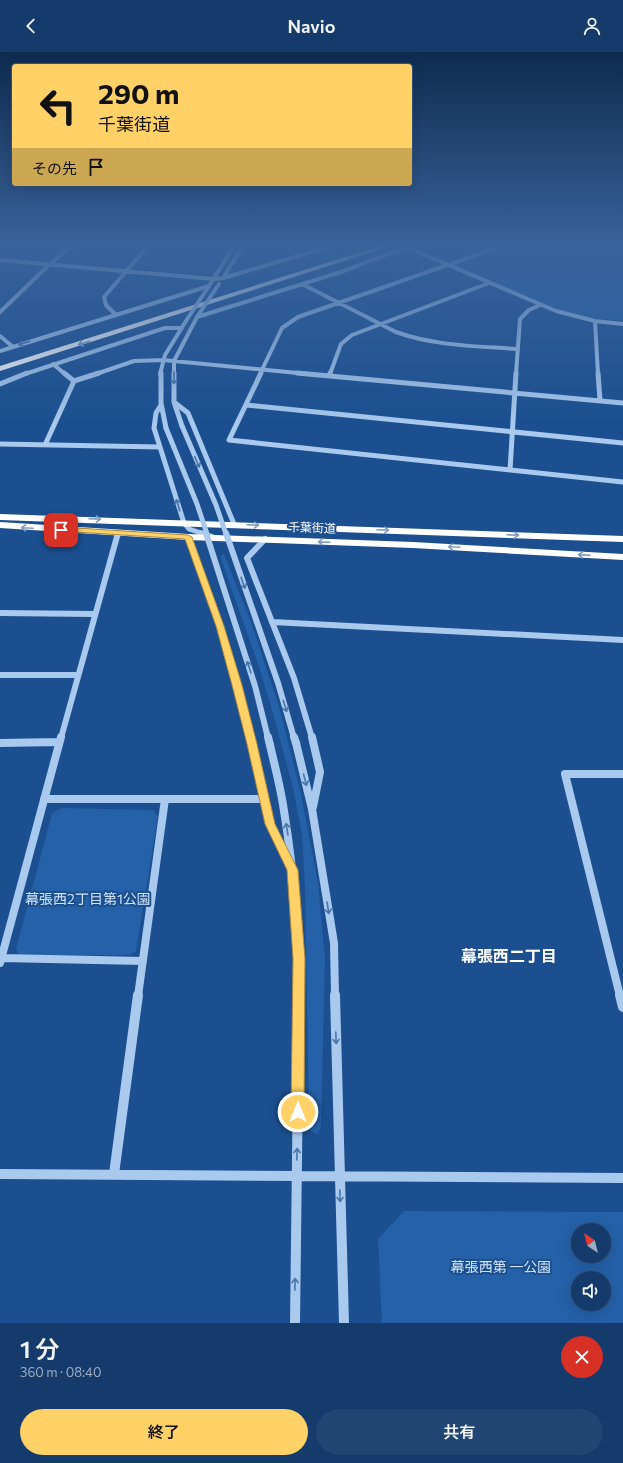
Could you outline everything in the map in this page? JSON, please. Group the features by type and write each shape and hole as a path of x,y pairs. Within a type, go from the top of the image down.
{"highway":[{"path":"0,361 178,305"},
{"path":"0,369 202,305"},
{"path":"0,374 52,356 61,350"},
{"path":"0,512 21,513 34,518"},
{"name":"千葉街道","path":"0,517 234,524 623,539"},
{"name":"千葉街道","path":"0,525 188,537 413,545 623,557"}],"street":[{"path":"105,305 116,315"},
{"path":"0,351 147,305"},
{"path":"196,305 163,360 161,405 166,428 197,504 255,686 284,809 293,870 299,959 295,1323"},
{"path":"205,305 174,360 174,402 182,426 216,505 278,683 296,743 312,809 334,943 344,1323"},
{"path":"197,317 234,305"},
{"path":"330,305 302,315 287,323 282,328 247,405 229,440 623,482"},
{"path":"345,305 402,334 426,341 517,349"},
{"path":"329,375 341,344 347,338 357,332 428,305"},
{"path":"510,470 520,319 529,310 539,305"},
{"path":"541,305 563,314 595,321 623,324"},
{"path":"595,321 600,400"},
{"path":"0,384 53,364 165,328 182,328"},
{"path":"0,336 13,347"},
{"path":"45,445 74,381 134,361 174,360 623,403"},
{"path":"53,364 74,381"},
{"path":"174,402 188,413 234,524"},
{"path":"161,405 154,419 154,428 184,523 189,529 214,538"},
{"path":"247,405 623,443"},
{"path":"0,444 160,448"},
{"path":"118,533 77,675 1,960 143,961"},
{"path":"188,537 220,626 233,670 270,824 293,870"},
{"path":"265,539 247,558 294,678 314,740 320,772 312,809"},
{"path":"0,613 94,614"},
{"path":"272,622 623,640"},
{"path":"0,675 77,675"},
{"path":"0,742 59,742"},
{"path":"623,774 565,774 623,1007"},
{"path":"44,799 263,800"},
{"path":"114,1174 165,799"},
{"path":"0,1174 623,1178"}],"green space":[{"path":"548,305 623,305 623,321 587,317"},
{"path":"224,554 252,625 280,710 300,790 318,883 325,959 321,1126 318,1134 311,1132 309,1122 305,887 302,835 293,788 271,706 221,559 221,555"},
{"name":"幕張西2丁目第1公園","path":"61,808 153,810 158,816 136,951 129,955 19,956 16,949 52,813"},
{"name":"幕張西第 一公園","path":"404,1211 623,1212 623,1323 382,1323 378,1239"}],"district":[{"name":"幕張西二丁目","path":"509,956"}],"route":[{"path":"61,530 188,537 220,626 237,685 252,744 263,800 270,824 293,870 299,959 298,1112"}]}
